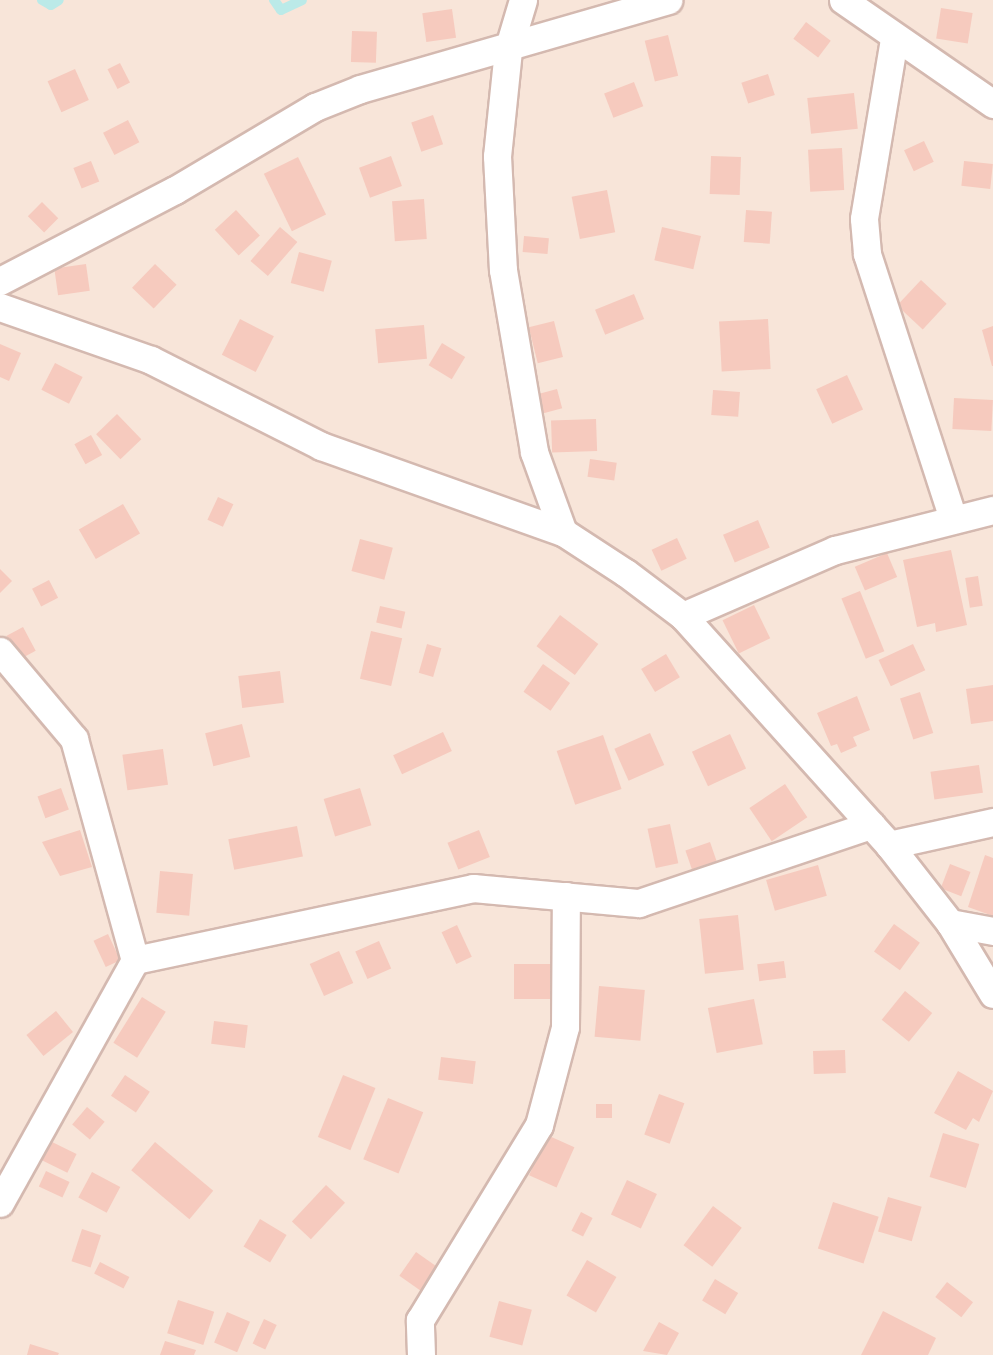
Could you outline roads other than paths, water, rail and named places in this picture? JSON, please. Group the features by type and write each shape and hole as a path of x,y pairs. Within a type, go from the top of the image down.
{"street":[{"path":"523,0 508,50 497,156 503,270 534,452 563,532"},
{"path":"0,281 175,190 315,107 360,89 508,50 668,0"},
{"path":"843,0 894,39 993,104"},
{"path":"894,39 864,219 867,254 953,519"},
{"path":"0,307 151,360 321,446 563,532 683,616 889,845 950,922 993,994"},
{"path":"683,616 835,550 993,510"},
{"path":"0,651 74,739 135,960"},
{"path":"889,845 993,822"},
{"path":"0,1203 10,1154 135,960 473,888 639,903 871,825"},
{"path":"421,1355 420,1320 539,1125 565,1027 566,896"},
{"path":"950,922 993,931"}],"waterway":[{"path":"42,0 51,5 59,0"},
{"path":"274,0 281,10 302,0"}]}
